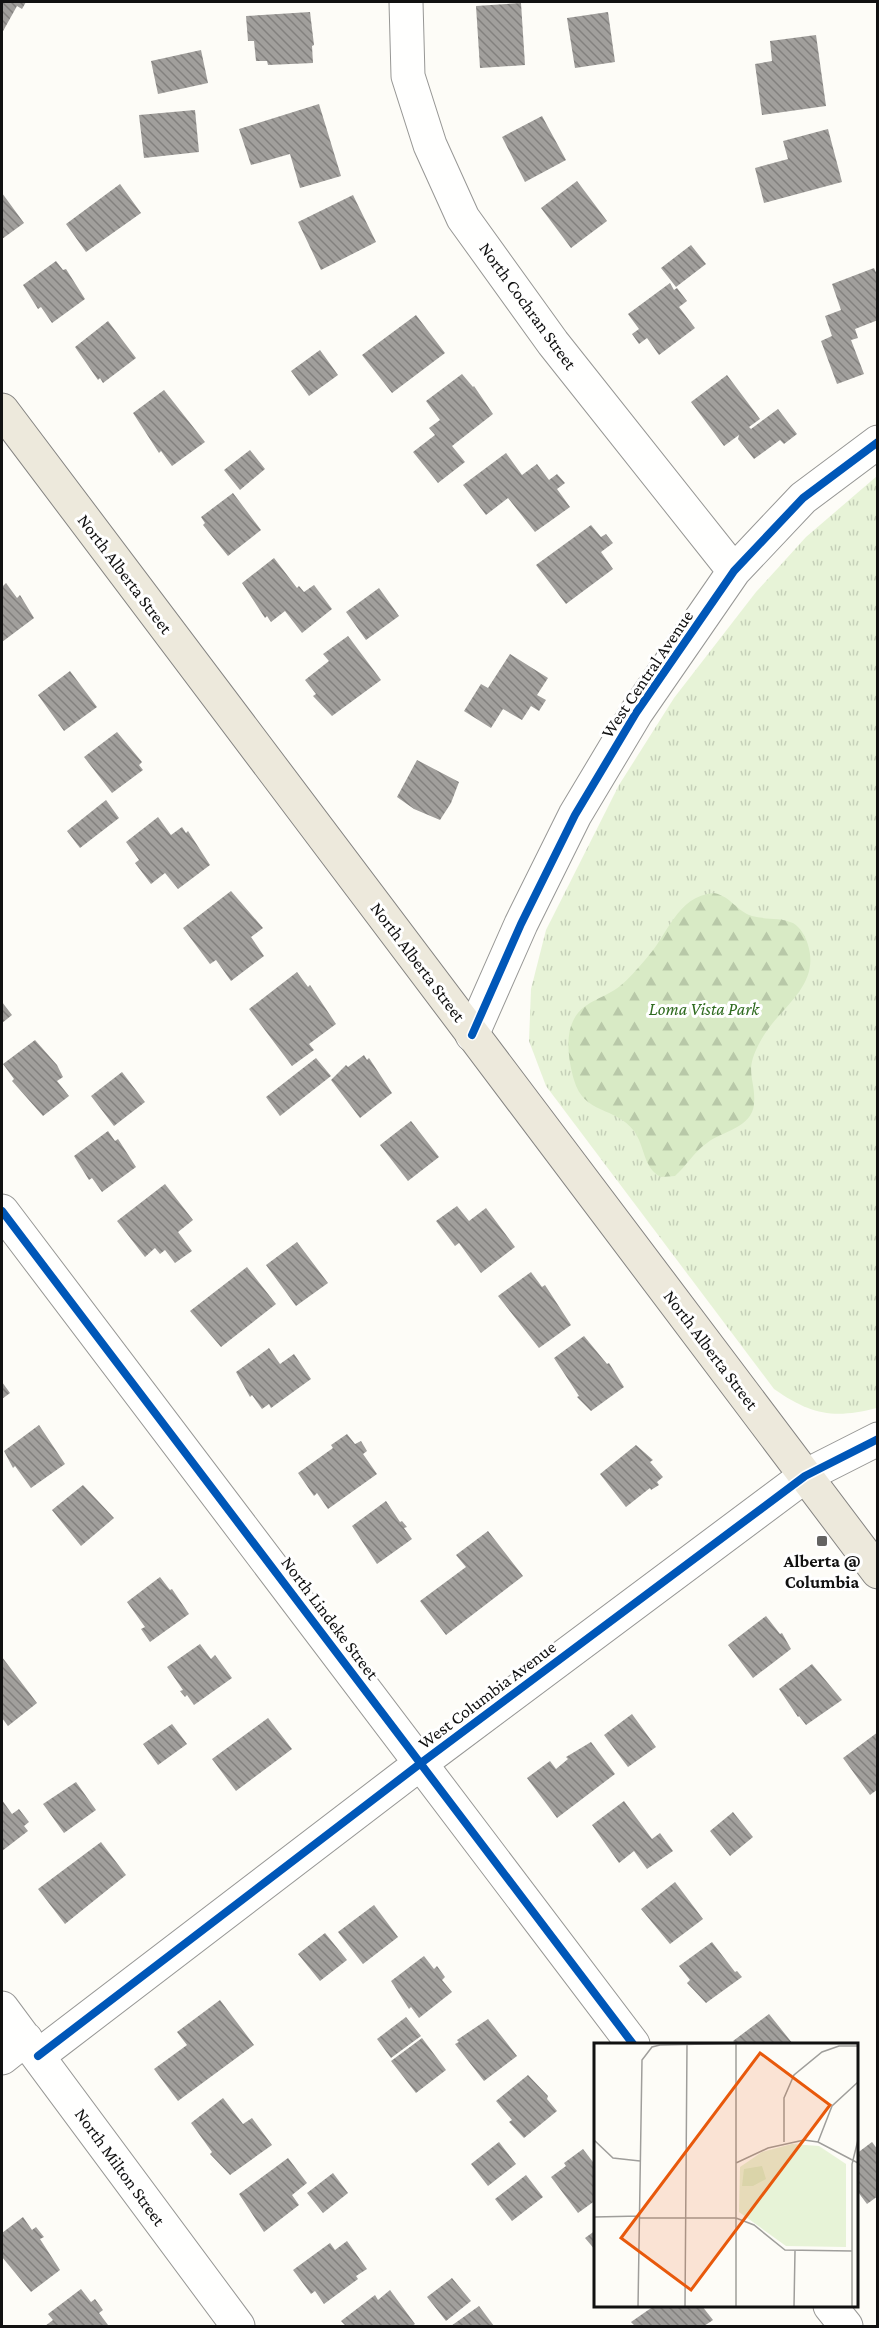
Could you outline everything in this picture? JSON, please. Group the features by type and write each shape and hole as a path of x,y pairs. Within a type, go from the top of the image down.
{"main road":[{"name":"North Alberta Street","path":"2,410 878,1572"}],"street":[{"name":"North Cochran Street","path":"406,2 408,76 430,145 464,218 553,343 734,571"},
{"name":"West Central Avenue","path":"472,1035 521,924 575,814 636,713 734,571 803,498 878,442"},
{"name":"North Lindeke Street","path":"2,1211 632,2043"},
{"name":"West Columbia Avenue","path":"22,2051 421,1763 805,1476 878,1439"},
{"name":"North Milton Street","path":"2,2008 22,2051 238,2326"},
{"path":"831,2307 846,2326"}],"green space":[{"name":"Loma Vista Park","path":"877,476 877,1408 835,1414 812,1409 787,1398 774,1389 546,1086 529,1041 531,989 546,930 619,785 674,698 756,592 806,537"},
{"path":"714,893 752,916 783,920 796,925 808,945 810,960 808,974 803,986 767,1030 755,1052 751,1068 754,1104 748,1119 702,1147 675,1176 661,1177 647,1162 634,1131 618,1117 592,1105 579,1091 571,1066 569,1035 577,1014 630,977 690,901"}],"building":[{"path":"2,2 26,2 22,9 17,6 2,33"},
{"path":"521,3 525,65 480,68 476,6"},
{"path":"310,12 314,45 312,46 313,63 268,65 267,61 256,61 254,41 248,41 246,16"},
{"path":"608,12 615,62 575,68 567,18"},
{"path":"816,35 826,106 762,115 755,64 772,61 770,41"},
{"path":"201,50 208,83 158,94 151,61"},
{"path":"319,104 341,176 300,188 290,154 251,165 239,129"},
{"path":"195,110 199,152 144,158 139,115"},
{"path":"542,116 566,160 525,182 502,137"},
{"path":"828,129 842,182 764,203 755,168 788,159 783,141"},
{"path":"577,181 607,221 571,248 541,208"},
{"path":"120,184 141,213 86,252 66,224"},
{"path":"2,193 24,223 2,239"},
{"path":"353,195 376,242 321,270 298,222"},
{"path":"691,245 706,264 676,287 661,268"},
{"path":"56,261 63,270 66,269 85,299 52,323 41,307 38,309 23,285"},
{"path":"874,268 878,277 878,320 855,329 858,338 851,340 864,374 837,384 821,341 832,336 825,316 841,310 832,284"},
{"path":"670,283 674,290 677,288 687,301 679,307 695,328 659,355 647,338 639,344 632,334 639,329 628,314"},
{"path":"416,315 445,353 392,393 362,355"},
{"path":"108,321 136,358 103,383 100,378 98,380 75,347"},
{"path":"320,350 338,375 309,396 291,371"},
{"path":"462,374 474,386 493,414 452,446 465,462 438,483 413,452 435,435 429,428 440,420 426,401"},
{"path":"727,375 760,419 749,427 751,429 778,409 797,434 784,444 780,440 754,459 738,439 739,435 724,446 691,402"},
{"path":"164,390 205,442 172,466 161,451 159,453 133,413"},
{"path":"250,450 265,469 240,490 224,470"},
{"path":"506,453 522,475 537,464 549,480 557,474 565,483 557,489 570,507 535,532 508,498 486,515 463,485"},
{"path":"233,493 261,530 228,556 203,525 205,523 201,517"},
{"path":"591,525 601,537 606,534 613,543 601,552 613,569 566,604 536,565"},
{"path":"274,558 297,588 299,586 304,592 314,585 332,609 302,633 285,611 271,622 267,616 265,618 242,583"},
{"path":"6,583 17,598 20,595 34,618 2,642 2,587"},
{"path":"379,588 399,616 366,640 346,612"},
{"path":"348,636 381,680 332,716 313,696 316,694 305,680 329,661 323,654"},
{"path":"510,654 548,678 537,695 546,700 539,711 531,706 522,720 503,709 491,728 464,711 481,684 488,688"},
{"path":"70,671 97,707 64,731 38,695"},
{"path":"117,732 142,762 139,765 143,770 112,793 84,757"},
{"path":"417,760 459,782 451,803 440,820 414,809 397,797"},
{"path":"106,800 119,818 80,848 67,831"},
{"path":"158,817 171,835 182,827 186,833 188,831 210,865 178,889 165,873 151,884 135,863 139,860 126,842"},
{"path":"231,891 263,928 251,937 264,956 231,981 216,960 210,964 183,928"},
{"path":"297,972 308,987 310,985 336,1024 309,1044 314,1050 292,1066 249,1009"},
{"path":"2,1002 12,1015 2,1023"},
{"path":"35,1040 57,1065 63,1077 57,1081 69,1096 43,1116 12,1081 14,1079 3,1064"},
{"path":"364,1055 367,1060 369,1058 392,1093 360,1118 331,1080 346,1065 348,1067"},
{"path":"316,1058 331,1076 280,1116 266,1097"},
{"path":"122,1072 145,1102 114,1126 91,1096"},
{"path":"411,1121 439,1157 408,1181 380,1145"},
{"path":"108,1131 115,1141 118,1139 136,1167 102,1192 92,1178 89,1180 74,1156"},
{"path":"165,1184 193,1220 178,1232 192,1251 175,1263 165,1250 160,1254 155,1248 145,1257 117,1221"},
{"path":"457,1206 469,1221 486,1208 515,1247 481,1273 459,1243 455,1246 436,1221"},
{"path":"297,1242 328,1283 296,1306 266,1265"},
{"path":"247,1267 276,1304 221,1347 190,1311"},
{"path":"531,1272 542,1287 545,1285 571,1325 539,1348 498,1296"},
{"path":"584,1336 607,1364 609,1363 624,1387 591,1411 577,1397 579,1396 554,1358"},
{"path":"269,1348 280,1364 294,1354 311,1379 271,1408 269,1404 262,1409 252,1395 250,1397 236,1372"},
{"path":"2,1382 10,1393 2,1399"},
{"path":"39,1425 65,1464 31,1488 15,1466 13,1468 4,1451"},
{"path":"347,1434 355,1444 361,1441 367,1451 363,1454 377,1474 328,1509 317,1493 314,1496 298,1473 333,1448 331,1445"},
{"path":"636,1445 653,1460 650,1462 663,1477 657,1482 659,1485 651,1490 650,1488 626,1507 600,1474"},
{"path":"83,1485 114,1518 81,1546 52,1510"},
{"path":"386,1501 400,1522 402,1521 407,1527 404,1528 412,1539 377,1564 352,1526"},
{"path":"488,1531 523,1576 446,1635 420,1601 466,1567 456,1555"},
{"path":"160,1577 170,1590 172,1589 189,1614 150,1642 141,1629 145,1627 127,1602"},
{"path":"766,1616 780,1634 782,1633 791,1649 753,1678 728,1645"},
{"path":"200,1644 211,1659 215,1655 232,1678 194,1705 187,1695 185,1697 180,1691 183,1690 167,1667"},
{"path":"2,1657 37,1703 8,1726 2,1718"},
{"path":"812,1664 842,1700 806,1725 779,1689"},
{"path":"632,1714 656,1747 628,1767 604,1735"},
{"path":"268,1718 292,1749 236,1791 212,1759"},
{"path":"172,1724 187,1744 158,1765 143,1744"},
{"path":"878,1732 878,1789 870,1795 843,1758"},
{"path":"591,1742 615,1774 557,1818 527,1778 550,1761 556,1769 568,1759 566,1757"},
{"path":"76,1782 96,1810 64,1833 43,1804"},
{"path":"2,1800 12,1814 19,1809 29,1822 24,1826 28,1831 2,1851"},
{"path":"624,1801 652,1839 660,1833 673,1851 647,1869 634,1851 619,1863 592,1825"},
{"path":"733,1812 753,1837 730,1856 710,1831"},
{"path":"101,1842 126,1875 65,1924 38,1889"},
{"path":"675,1882 703,1919 670,1944 641,1909"},
{"path":"374,1905 398,1937 363,1964 338,1932"},
{"path":"325,1933 347,1960 320,1981 298,1954"},
{"path":"712,1942 735,1972 737,1971 742,1977 706,2003 687,1983 690,1980 679,1966"},
{"path":"424,1956 434,1969 437,1966 445,1977 442,1980 452,1992 419,2018 411,2007 409,2009 391,1981"},
{"path":"220,2000 254,2045 178,2101 154,2069 187,2045 177,2032"},
{"path":"769,2014 792,2043 735,2043 733,2041"},
{"path":"406,2017 421,2036 391,2058 377,2039"},
{"path":"488,2019 517,2056 484,2081 455,2044 459,2042 457,2040"},
{"path":"422,2038 446,2070 416,2093 391,2061"},
{"path":"528,2075 548,2096 547,2099 557,2111 524,2138 509,2122 512,2120 496,2101"},
{"path":"223,2098 243,2124 252,2118 272,2145 230,2175 210,2154 212,2152 191,2123"},
{"path":"499,2142 516,2164 488,2186 471,2164"},
{"path":"872,2142 878,2150 878,2196 867,2204 858,2192 858,2152"},
{"path":"583,2149 594,2163 594,2201 578,2213 551,2177 566,2166 564,2163"},
{"path":"288,2158 307,2183 292,2195 299,2205 264,2232 239,2194"},
{"path":"333,2173 348,2193 323,2213 307,2193"},
{"path":"526,2175 543,2197 512,2221 495,2199"},
{"path":"23,2217 32,2230 36,2227 44,2237 40,2239 60,2270 31,2292 2,2257 2,2233"},
{"path":"594,2231 594,2249 585,2238"},
{"path":"347,2241 367,2269 356,2276 358,2279 324,2304 315,2291 311,2294 293,2270 330,2243 335,2250"},
{"path":"452,2278 471,2301 446,2321 427,2297"},
{"path":"81,2289 91,2302 95,2299 103,2310 99,2313 108,2325 45,2326 53,2320 48,2314"},
{"path":"390,2290 415,2324 412,2326 346,2326 341,2321 375,2295 378,2300"},
{"path":"479,2306 494,2326 451,2326"},
{"path":"653,2307 703,2307 713,2320 704,2326 635,2326 631,2322"}],"cycle path":[{"path":"472,1035 521,924 575,815 636,713 734,571 803,498 878,442"},
{"path":"2,1211 632,2043"},
{"path":"38,2056 421,1763 805,1476 878,1439"}],"place":[{"name":"Alberta @ Columbia","path":"822,1541"}]}
